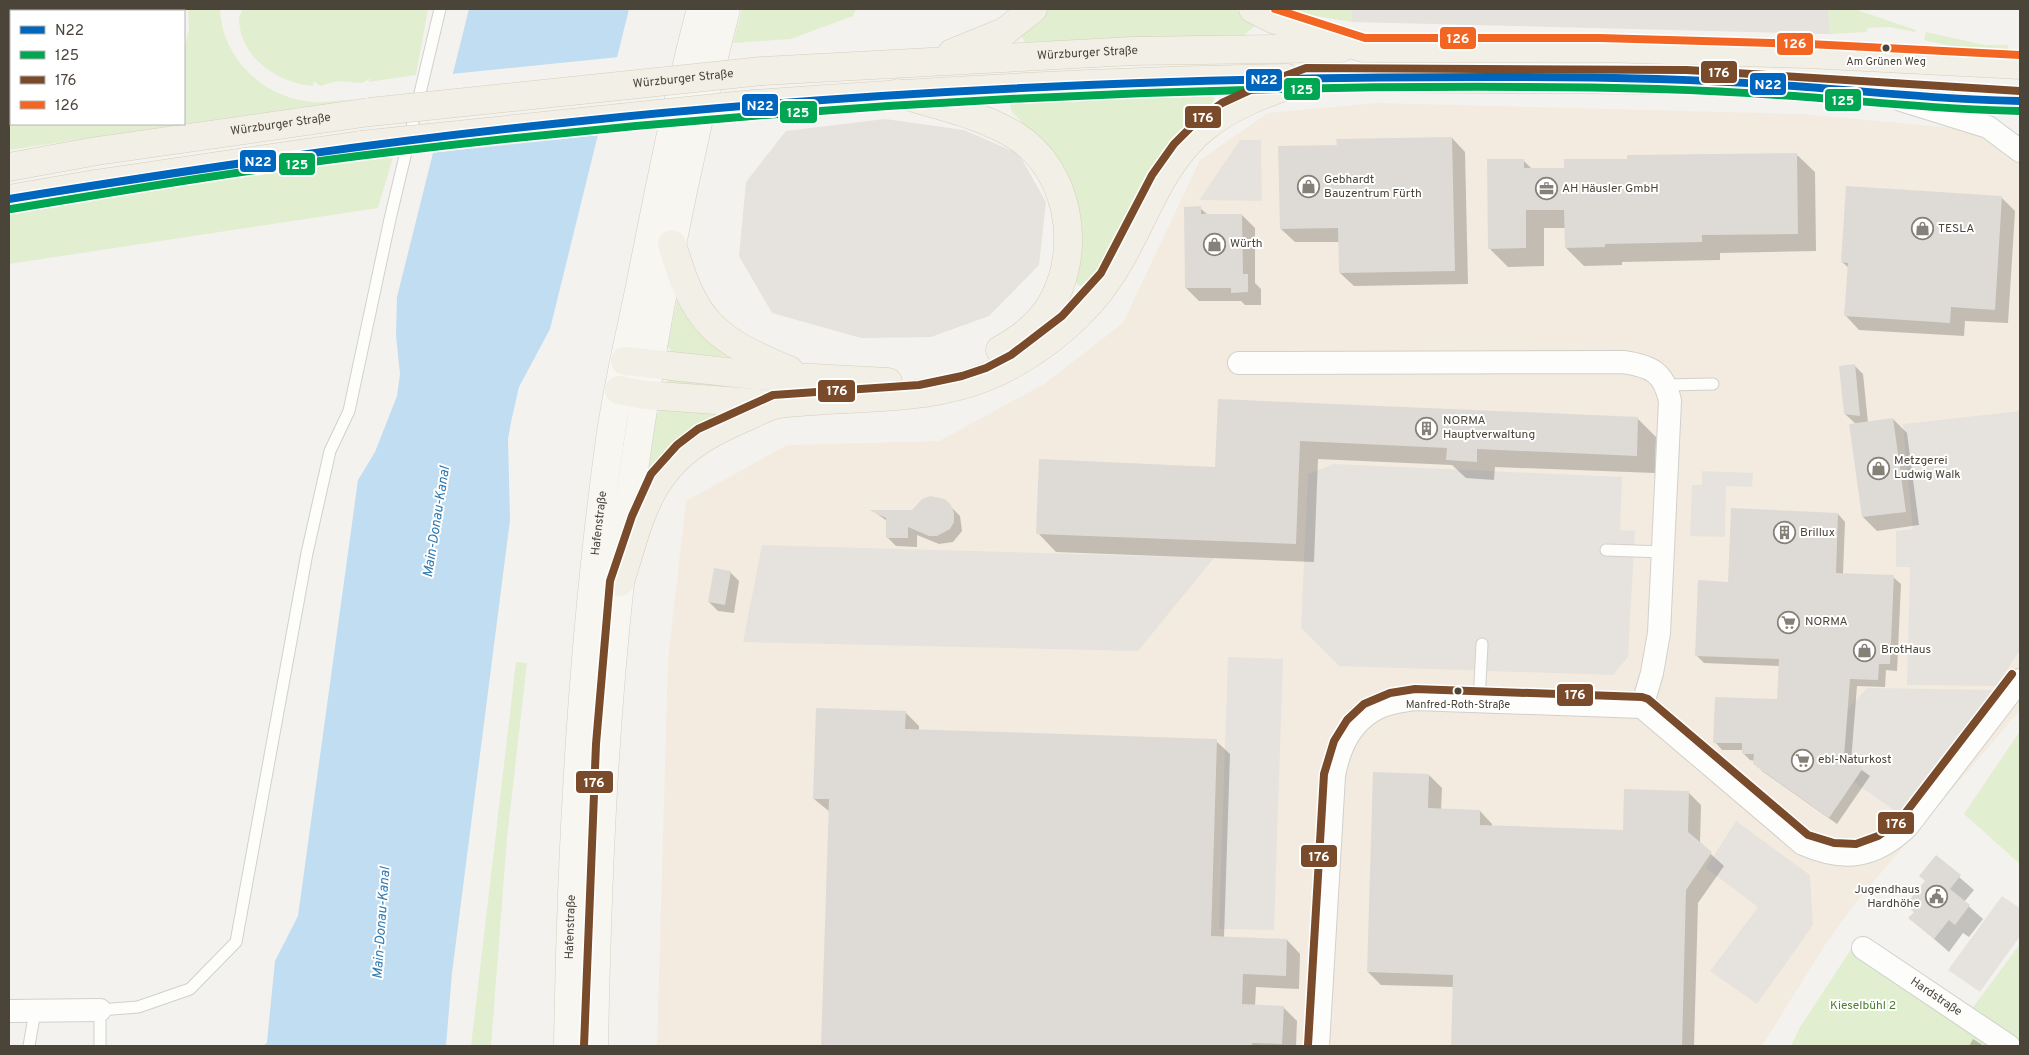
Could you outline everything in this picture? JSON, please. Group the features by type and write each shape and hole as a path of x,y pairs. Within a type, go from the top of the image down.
{"main road":[{"name":"Hafenstraße","path":"594,1046 606,744 620,582 645,395 637,362 678,99 701,9"},
{"name":"Hafenstraße","path":"568,1046 579,761 594,570 608,448 619,390 637,362 672,244 704,92 726,9"},
{"path":"934,61 1004,32 1034,9"},
{"path":"1253,9 1273,19 1363,48"},
{"name":"Würzburger Straße","path":"9,167 97,151 370,112 762,71 934,61 1133,51 1363,48 1620,48 1827,54 2020,65"},
{"path":"619,390 645,395 776,404 920,395 973,383 990,377 1016,363 1069,323 1109,279 1160,181 1182,150 1204,128 1226,112 1264,94 1309,78"},
{"path":"9,199 95,184 361,145 754,104 898,94 1181,80 1309,78 1687,80 2020,101"},
{"path":"637,362 755,375 882,383 926,376 970,365 1012,344 1029,332 1054,299 1063,276 1067,257 1068,226 1060,191 1044,163 1017,136 986,120 898,94"},
{"path":"672,244 683,282 699,311 724,338 752,355 811,379"},
{"path":"620,582 650,497 669,467 684,452 703,438 776,404"}],"street":[{"path":"1879,92 1988,128 2020,151"},
{"path":"1239,363 1623,362 1641,364 1657,372 1667,385 1670,401 1659,633 1652,673 1642,707"},
{"path":"1318,1046 1334,776 1338,753 1358,721 1380,706 1415,699 1642,707 1803,844 1822,852 1842,855 1864,854 1891,843 1907,828 2020,680"},
{"name":"Hardstraße","path":"1862,948 2009,1046"},
{"path":"9,1011 100,1010"}],"lane":[{"path":"100,1046 100,1010 138,1007 190,989 236,942 309,544 330,451 349,411 390,218 440,9"},
{"path":"1667,385 1713,384"},
{"path":"1606,550 1663,552"},
{"path":"1479,702 1482,644"},
{"path":"29,1046 35,1011"}],"shaded area":[{"path":"1351,9 1828,9 1830,34 1352,22"},
{"path":"1377,103 1801,114 2020,134 2020,710 1853,906 1827,942 1762,1046 657,1046 668,659 686,501 787,445 939,441 1044,384 1123,323 1200,160 1268,113"},
{"path":"885,119 964,130 1019,154 1046,202 1039,265 989,316 931,337 861,338 772,313 739,256 746,182 786,131"},
{"path":"1240,140 1261,140 1262,201 1199,200"},
{"path":"2020,411 2020,650 1996,686 1907,685 1910,567 1896,567 1896,531 1913,529 1903,424"},
{"path":"1334,464 1622,477 1620,530 1635,531 1628,657 1613,675 1339,666 1301,628 1308,474"},
{"path":"1702,471 1753,473 1752,487 1726,486 1725,537 1690,536 1692,485 1702,485"},
{"path":"762,545 1214,558 1138,651 743,642"},
{"path":"1228,657 1283,659 1274,930 1219,929"},
{"path":"1867,688 1995,690 1898,813 1854,782 1863,768 1844,756 1848,709"},
{"path":"1736,821 1810,875 1813,925 1757,1004 1710,971 1758,907 1706,868"},
{"path":"2002,896 2020,908 2020,936 1980,992 1948,970"}],"green space":[{"path":"188,9 220,9 228,44 237,59 249,73 263,84 278,93 295,99 313,102 352,100 185,124 185,45 189,30"},
{"path":"242,9 428,9 416,75 368,82 371,78 362,83 337,81 320,86 314,81 313,86 287,80 263,66 246,46 241,33 239,19"},
{"path":"742,9 856,9 853,16 791,39 733,43"},
{"path":"1048,9 1235,9 1250,19 1255,26 1244,35 1025,42 1021,35"},
{"path":"1287,9 1351,9 1352,22 1298,13"},
{"path":"1828,9 1854,9 1916,30 1915,32 1889,27 1868,28 1866,32 1830,34"},
{"path":"1926,32 1985,45 2008,45 2009,50 1988,51 1945,45 1924,40"},
{"path":"1204,92 1214,95 1213,103 1176,142 1166,157 1133,220 1108,260 1095,276 1081,286 1077,284 1035,136 1012,112 1010,105 1015,99"},
{"path":"9,102 10,125 176,125 9,150"},
{"path":"393,157 378,208 9,264 9,214 188,183"},
{"path":"678,296 731,355 730,357 673,353 667,346"},
{"path":"668,377 756,389 691,388 667,384"},
{"path":"664,407 725,409 652,470 649,467 656,415"},
{"path":"516,662 527,663 507,838 491,1046 471,1046"},
{"path":"2020,731 2020,864 1964,814"},
{"path":"2020,944 2020,1044 1971,1010"},
{"name":"Kieselbühl 2","path":"1852,948 1994,1046 1791,1046 1800,1027"}],"water":[{"name":"Main-Donau-Kanal","path":"469,9 629,9 550,329 519,387 508,439 510,520 452,973 446,1046 264,1046 267,1042 275,961 298,916 358,480 375,452 397,396 400,374 396,335 397,297"}],"pier":[{"path":"619,57 600,135 431,153 451,74"}],"building":[{"path":"1452,137 1455,271 1339,273 1338,228 1280,229 1278,146 1337,145 1336,139"},
{"path":"1797,153 1798,234 1702,235 1702,242 1605,244 1605,247 1565,248 1564,210 1526,210 1526,248 1488,249 1487,159 1524,159 1524,168 1564,168 1564,159 1627,159 1627,155"},
{"name":"TESLA","path":"1846,186 2002,196 1995,310 1951,307 1950,323 1844,316 1848,263 1841,262"},
{"name":"Würth","path":"1201,206 1201,214 1242,214 1243,274 1248,274 1248,292 1231,293 1231,288 1185,288 1184,207"},
{"path":"1855,364 1860,416 1844,414 1839,366"},
{"path":"1218,399 1638,417 1637,456 1477,449 1477,462 1446,460 1447,448 1300,441 1296,544 1036,534 1039,459 1215,467"},
{"name":"Metzgerei Ludwig Walk","path":"1893,418 1906,512 1862,517 1849,424"},
{"path":"930,496 945,499 951,505 954,513 954,522 950,529 937,536 929,536 908,527 908,538 886,538 886,518 869,510 912,510 922,499"},
{"path":"1731,508 1838,513 1836,573 1894,575 1890,664 1879,664 1878,680 1850,679 1844,756 1863,768 1829,818 1753,764 1754,754 1742,754 1742,743 1713,743 1715,697 1777,699 1779,659 1695,656 1698,580 1728,582"},
{"path":"714,568 731,571 725,605 708,602"},
{"path":"816,708 906,711 905,729 1217,739 1211,936 1287,939 1286,976 1243,974 1242,1004 1284,1006 1282,1044 1252,1043 1252,1046 821,1046 829,799 813,799"},
{"path":"1373,772 1429,774 1428,808 1480,810 1480,825 1623,830 1624,789 1689,791 1688,832 1712,852 1686,890 1682,1046 1451,1046 1453,975 1367,972"},
{"name":"Jugendhaus Hardhöhe","path":"1936,855 1961,875 1950,889 1970,905 1955,925 1949,920 1934,939 1908,918 1914,912 1905,905 1925,881 1919,876"}],"transit line":[{"name":"126","path":"1275,9 1365,38 1600,38 1809,44 2020,55"},
{"name":"176","path":"584,1046 596,744 610,581 632,516 651,474 677,445 698,429 773,395 919,385 962,376 986,368 1011,355 1062,316 1101,273 1152,175 1174,144 1197,121 1222,103 1261,85 1306,68 1687,70 2020,91"},
{"name":"N22","path":"9,199 290,156 572,122 809,101 1047,87 1285,79 1587,77 1745,83 1929,97 2020,101"},
{"name":"125","path":"11,209 296,164 532,136 815,111 1098,95 1382,87 1619,88 1745,93 1929,107 2020,111"},
{"name":"176","path":"1308,1045 1324,774 1334,741 1347,720 1364,704 1390,693 1415,689 1642,697 1648,699 1808,835 1834,843 1856,844 1878,836 1900,820 2012,674"}],"place":[{"name":"Am Grünen Weg","path":"1886,48"},
{"name":"Gebhardt Bauzentrum Fürth","path":"1308,187"},
{"name":"AH Häusler GmbH","path":"1546,189"},
{"name":"TESLA","path":"1922,229"},
{"name":"Würth","path":"1214,244"},
{"name":"NORMA Hauptverwaltung","path":"1427,428"},
{"name":"Metzgerei Ludwig Walk","path":"1878,468"},
{"name":"Brillux","path":"1784,533"},
{"name":"NORMA","path":"1789,622"},
{"name":"BrotHaus","path":"1865,650"},
{"name":"Manfred-Roth-Straße","path":"1458,691"},
{"name":"ebl-Naturkost","path":"1802,760"},
{"name":"Jugendhaus Hardhöhe","path":"1936,897"}]}
